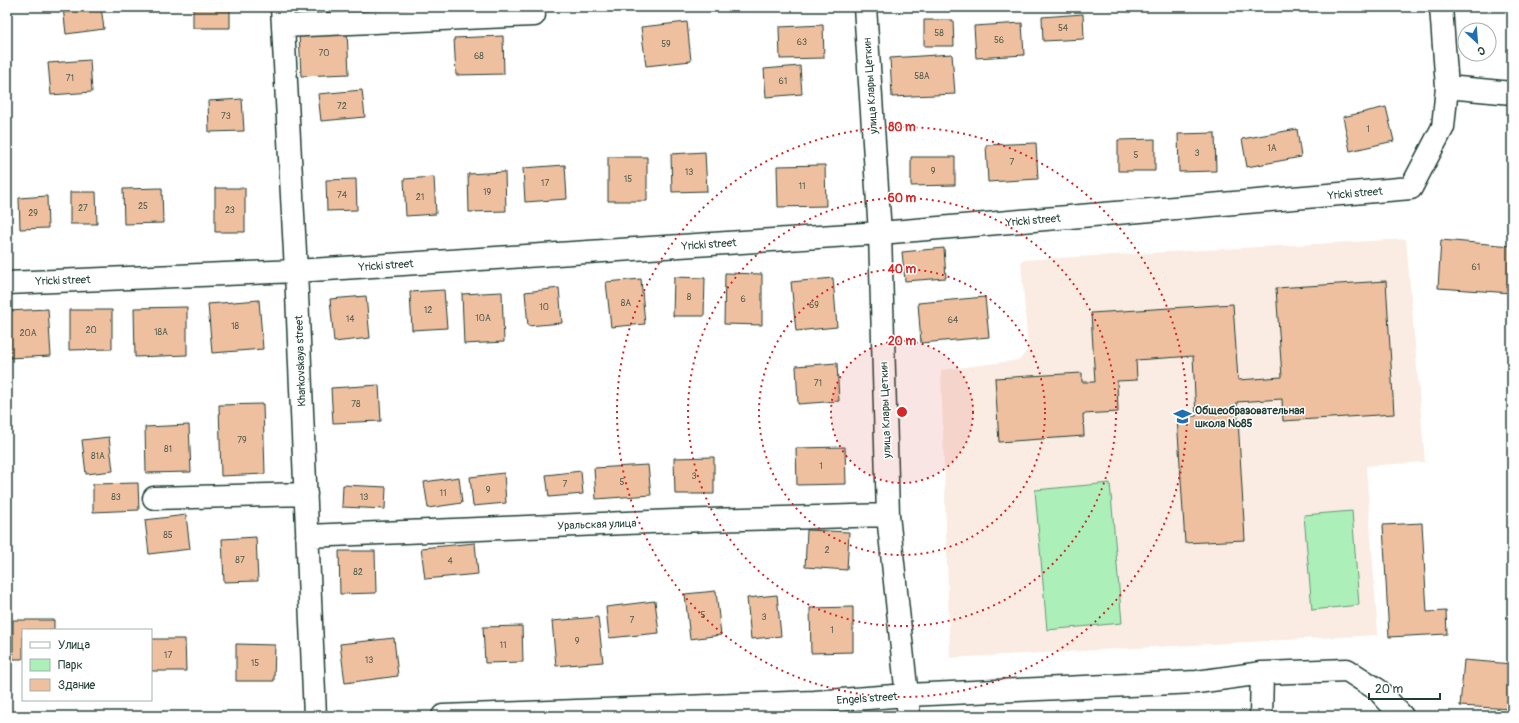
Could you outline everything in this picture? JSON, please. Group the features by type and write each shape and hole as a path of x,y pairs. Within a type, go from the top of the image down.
{"street":[{"name":"улица Клары Цеткин","path":"865,7 880,233 888,515 909,716"},
{"path":"1441,7 1447,87 1512,93"},
{"path":"282,16 534,15"},
{"name":"Kharkovskaya street","path":"282,16 296,271 315,716"},
{"name":"Yricki street","path":"7,283 296,271 880,233 1411,188 1443,127 1447,87"},
{"path":"154,498 306,494"},
{"name":"Уральская улица","path":"307,536 675,521 888,515"},
{"name":"Engels street","path":"443,716 815,702 908,695 1197,682 1262,672 1348,670 1378,690 1402,716"},
{"path":"1261,716 1262,672"}],"shaded area":[{"name":"Общеобразовательная школа №85","path":"1406,239 1425,462 1366,466 1378,635 950,658 941,370 1019,360 1028,350 1021,260"}],"green space":[{"path":"1110,483 1122,623 1047,630 1035,490"},
{"path":"1352,511 1359,605 1312,610 1304,515"}],"building":[{"path":"63,7 101,7 104,29 66,34"},
{"path":"193,7 230,7 230,28 193,28"},
{"path":"1083,14 1084,39 1043,41 1042,17"},
{"path":"924,20 953,20 954,46 924,46"},
{"path":"687,22 691,61 646,66 641,27"},
{"path":"1022,23 1024,55 976,58 974,26"},
{"path":"823,25 824,58 780,59 779,27"},
{"path":"347,30 349,74 301,76 299,32"},
{"path":"503,36 504,74 456,75 454,38"},
{"path":"952,54 955,94 892,97 890,58"},
{"path":"90,60 92,92 51,95 48,63"},
{"path":"800,66 802,94 766,97 764,69"},
{"path":"362,90 365,117 321,121 318,94"},
{"path":"242,99 244,131 209,132 208,101"},
{"path":"1386,107 1394,141 1350,151 1343,117"},
{"path":"1297,129 1301,157 1247,167 1242,139"},
{"path":"1215,133 1216,171 1179,172 1178,134"},
{"path":"1155,139 1155,171 1118,171 1118,140"},
{"path":"1036,143 1038,179 988,182 986,145"},
{"path":"705,152 707,191 672,192 671,154"},
{"path":"608,157 647,157 647,201 608,201"},
{"path":"911,157 955,157 955,185 911,186"},
{"path":"565,165 567,199 525,202 523,168"},
{"path":"825,165 826,206 778,207 777,166"},
{"path":"505,172 506,211 469,212 468,174"},
{"path":"434,177 436,214 406,216 404,179"},
{"path":"356,179 357,210 327,211 326,180"},
{"path":"162,188 163,223 124,224 123,189"},
{"path":"215,188 245,188 245,232 215,232"},
{"path":"70,192 96,192 97,224 70,224"},
{"path":"47,196 48,228 20,229 19,198"},
{"path":"1441,240 1512,246 1512,293 1438,288"},
{"path":"944,248 946,278 905,281 902,252"},
{"path":"725,273 762,274 762,325 724,324"},
{"path":"674,277 705,278 704,316 673,316"},
{"path":"833,278 837,327 796,331 791,282"},
{"path":"641,279 645,324 611,327 606,282"},
{"path":"1386,281 1394,414 1283,421 1282,399 1237,402 1245,540 1185,543 1177,417 1196,416 1193,356 1136,360 1137,380 1117,381 1118,412 1083,414 1084,436 999,442 995,378 1082,373 1082,382 1095,382 1091,313 1233,304 1238,380 1282,377 1276,288"},
{"path":"559,288 562,323 528,326 525,292"},
{"path":"444,290 447,328 412,330 410,292"},
{"path":"502,292 504,342 464,344 462,294"},
{"path":"366,296 370,338 334,342 330,299"},
{"path":"985,297 989,337 921,343 918,303"},
{"path":"259,300 263,349 212,353 208,304"},
{"path":"187,307 187,355 135,357 134,308"},
{"path":"48,309 51,356 7,358 7,311"},
{"path":"69,310 112,310 112,349 69,350"},
{"path":"837,363 839,401 798,404 796,366"},
{"path":"379,385 381,421 333,423 331,388"},
{"path":"263,404 265,474 221,476 219,405"},
{"path":"189,425 191,472 146,473 145,427"},
{"path":"109,437 113,471 86,474 82,440"},
{"path":"845,447 846,484 797,485 796,448"},
{"path":"714,457 714,494 675,494 674,458"},
{"path":"648,465 651,495 596,499 594,468"},
{"path":"581,471 583,494 549,497 546,475"},
{"path":"504,473 506,503 473,506 470,477"},
{"path":"459,477 462,503 428,508 424,482"},
{"path":"138,483 139,510 93,512 93,484"},
{"path":"343,485 386,487 385,509 342,507"},
{"path":"186,515 190,549 149,554 145,520"},
{"path":"1422,523 1427,612 1446,611 1447,634 1389,637 1383,525"},
{"path":"807,530 849,532 847,570 805,567"},
{"path":"256,537 258,581 224,582 222,539"},
{"path":"475,543 478,574 425,579 421,548"},
{"path":"339,551 375,551 376,593 340,594"},
{"path":"716,591 721,635 690,639 685,594"},
{"path":"777,595 781,636 751,639 747,598"},
{"path":"655,601 659,633 609,638 606,607"},
{"path":"853,607 853,652 811,653 810,608"},
{"path":"598,617 603,662 556,666 552,621"},
{"path":"13,620 54,620 54,629 22,629 22,659 13,659"},
{"path":"522,626 523,662 485,663 483,627"},
{"path":"394,638 398,676 345,683 340,644"},
{"path":"152,639 185,639 186,671 152,671"},
{"path":"236,644 275,645 274,681 236,681"},
{"path":"1464,660 1512,664 1512,709 1460,706"}],"place":[{"name":"Общеобразовательная школа №85","path":"1182,416"}]}
